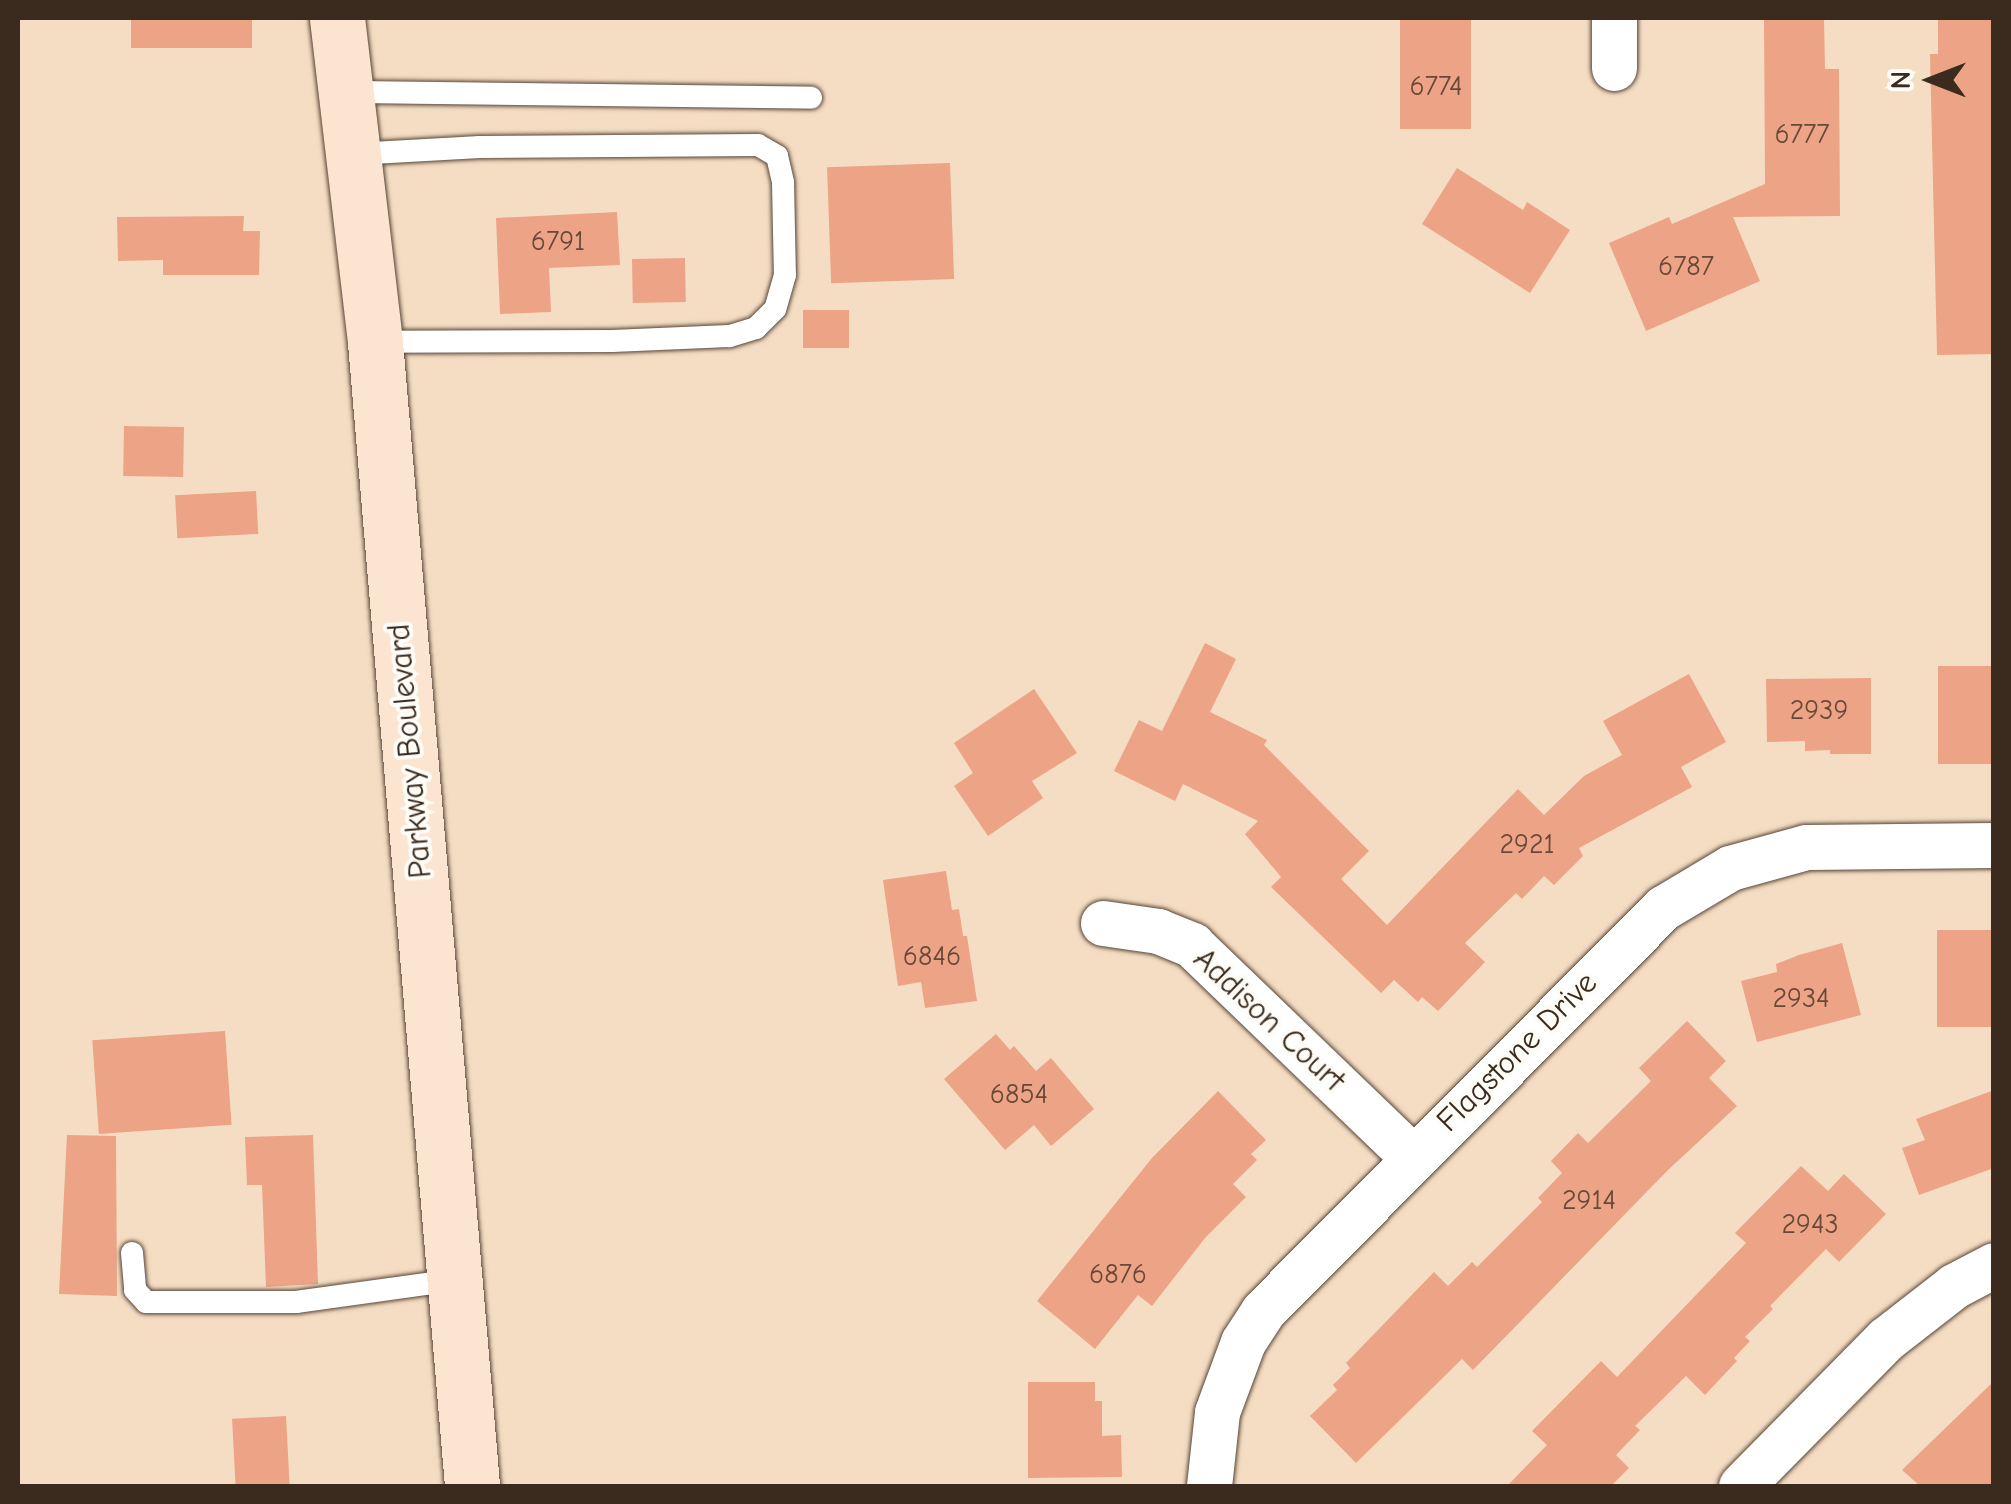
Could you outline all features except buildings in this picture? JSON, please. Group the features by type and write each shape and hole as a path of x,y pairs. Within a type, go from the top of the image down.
{"street":[{"name":"Parkway Boulevard","path":"337,18 374,342 472,1486"},
{"path":"1614,18 1614,68"},
{"name":"Flagstone Drive","path":"1210,1486 1217,1412 1228,1377 1253,1326 1287,1282 1634,935 1695,886 1767,855 1806,847 1994,844"},
{"name":"Addison Court","path":"1103,923 1158,931 1192,946 1412,1157"},
{"path":"1741,1486 1896,1329 1954,1286 1994,1265"}],"lane":[{"path":"346,92 811,98"},
{"path":"354,154 480,147 758,145 777,156 783,184 785,275 775,309 756,328 730,336 612,341 374,342"},
{"path":"132,1253 135,1290 146,1302 296,1302 455,1280"}]}
